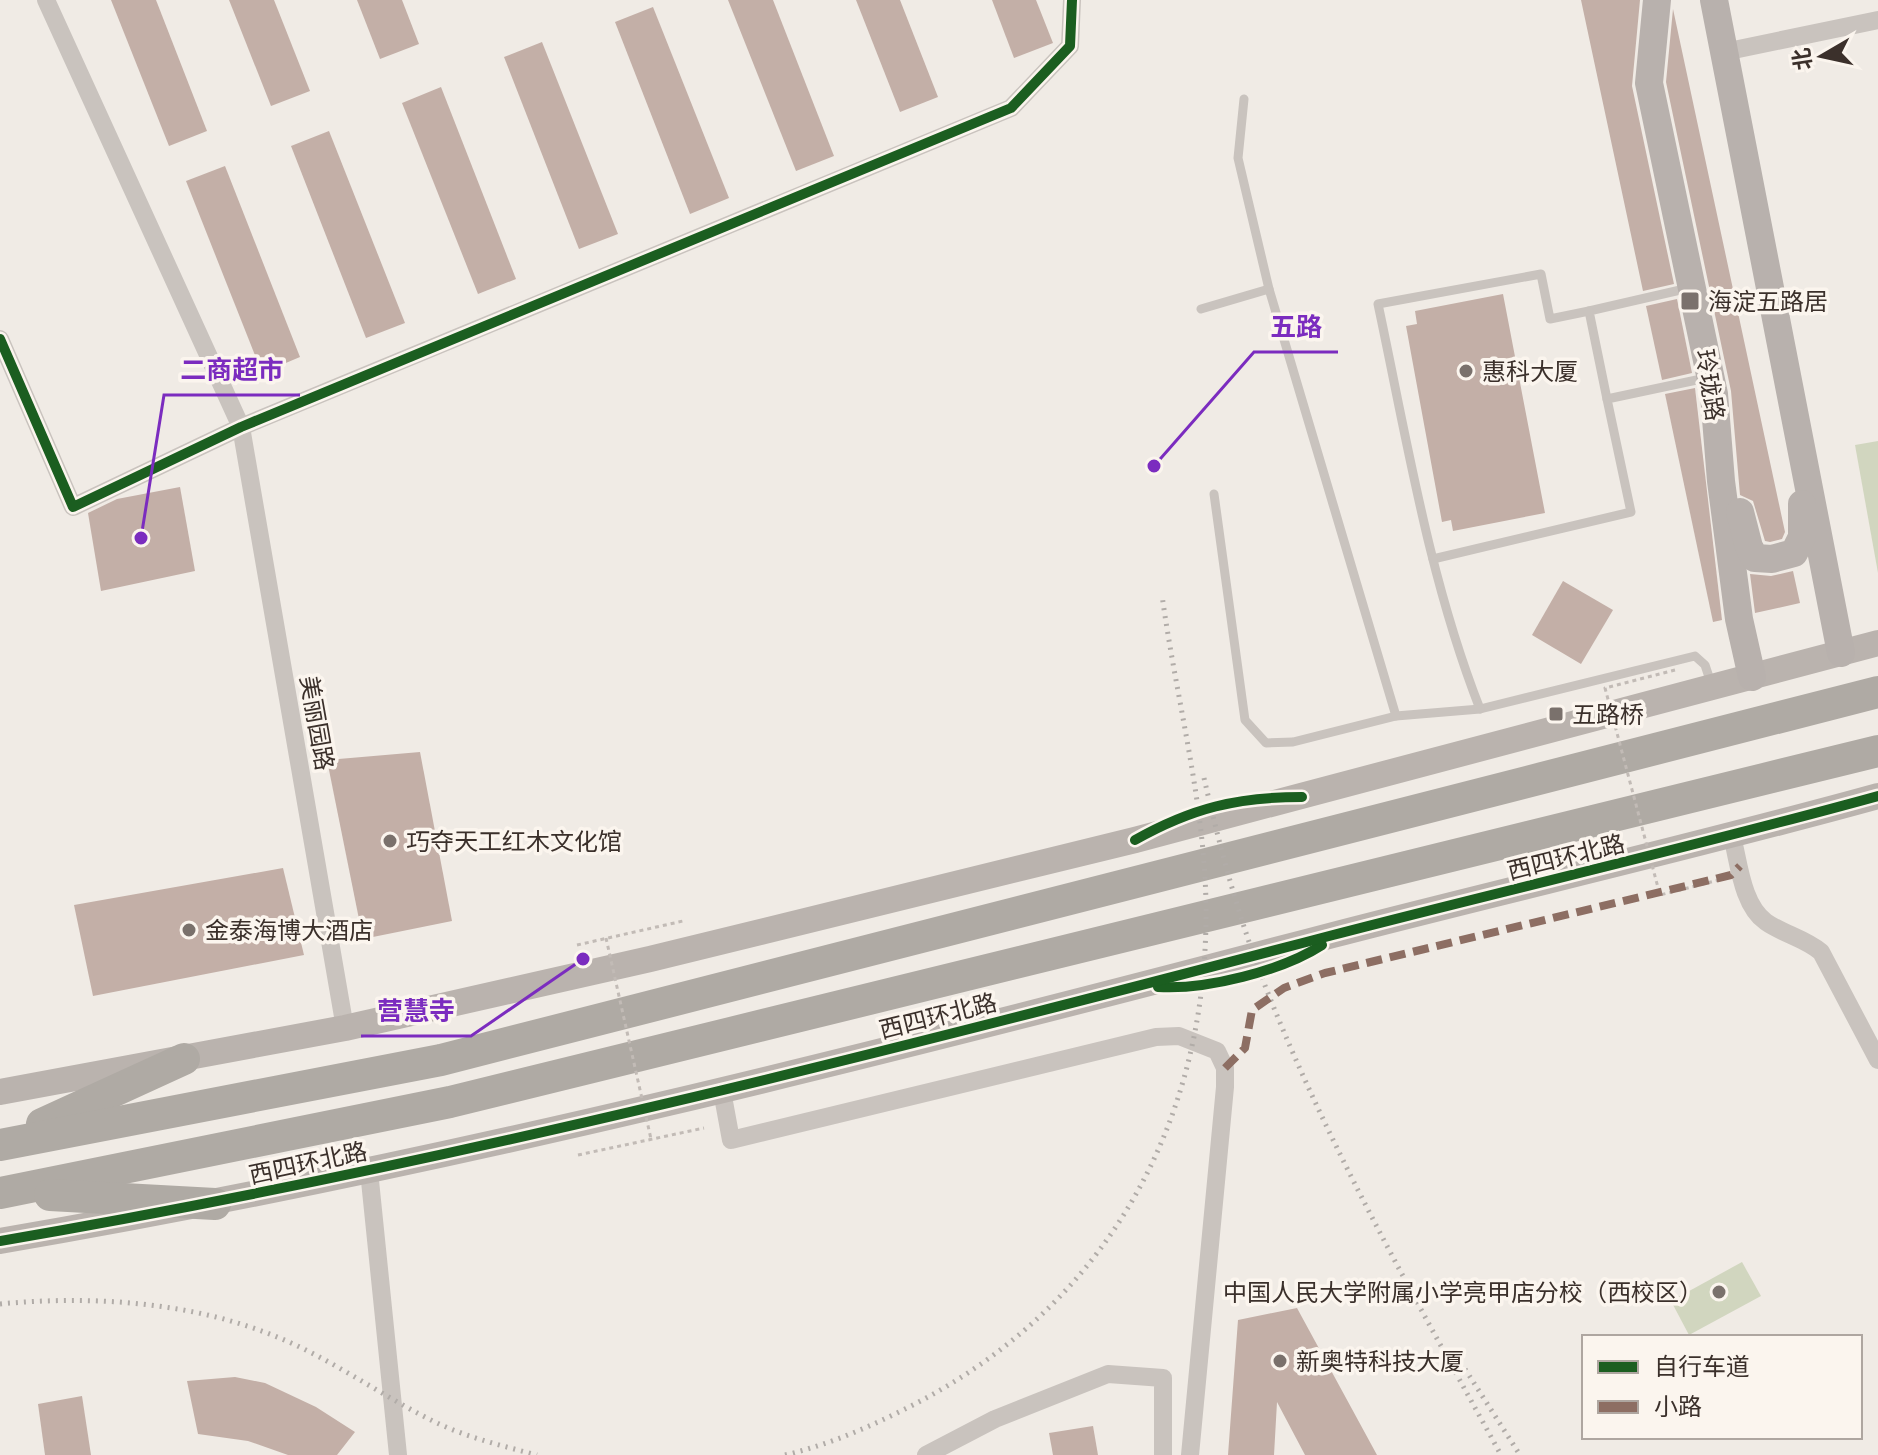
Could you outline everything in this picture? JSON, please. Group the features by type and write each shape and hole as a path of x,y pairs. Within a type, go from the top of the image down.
{"highway":[{"path":"0,1144 441,1060 1878,692"},
{"name":"西四环北路","path":"4,1193 450,1102 1878,751"},
{"path":"0,1144 184,1059"},
{"path":"4,1193 215,1204"}],"main road":[{"name":"玲珑路","path":"1657,0 1649,83 1712,386 1739,619 1752,677"},
{"path":"1714,0 1841,653"},
{"path":"1712,386 1749,547 1755,558 1772,559 1794,553 1802,537 1803,456"}],"street":[{"name":"美丽园路","path":"46,0 241,427 345,1028"},
{"path":"0,339 73,507 241,427 1011,108 1070,46 1072,0"},
{"path":"1724,52 1878,20"},
{"path":"0,1092 345,1028 637,962 1135,840 1878,643"},
{"name":"西四环北路","path":"0,1241 215,1204 722,1091 1732,836 1878,796"},
{"path":"1732,836 1752,907 1766,922 1806,940 1821,952 1878,1060"},
{"path":"722,1091 731,1140 1156,1037 1179,1036 1217,1051 1225,1068 1225,1087 1190,1455"},
{"path":"369,1171 398,1455"},
{"path":"926,1455 995,1419 1108,1374 1163,1378 1163,1455"}],"lane":[{"path":"1244,99 1238,158 1269,289 1396,716"},
{"path":"1480,709 1463,666 1433,559 1378,304 1541,274 1550,319 1691,287"},
{"path":"1201,309 1269,289"},
{"path":"1433,559 1631,512 1589,311"},
{"path":"1607,399 1712,386"},
{"path":"1214,494 1245,720 1266,743 1293,742 1396,716 1480,709 1695,656 1705,665 1712,687"}],"path":[{"path":"1675,670 1605,688 1660,895 1723,879"},
{"path":"577,945 683,921"},
{"path":"606,938 651,1139"},
{"path":"578,1155 704,1128"}],"green space":[{"path":"1878,441 1878,573 1855,445"},
{"path":"1742,1262 1761,1296 1689,1335 1671,1301"}],"building":[{"path":"111,0 156,0 207,131 169,146"},
{"path":"229,0 274,0 310,91 271,106"},
{"path":"357,0 402,0 419,44 380,59"},
{"path":"728,0 773,0 834,156 796,171"},
{"path":"856,0 900,0 938,97 900,112"},
{"path":"992,0 1036,0 1053,43 1014,58"},
{"path":"1581,0 1640,0 1632,86 1674,284 1643,291"},
{"path":"653,7 729,198 690,214 615,22"},
{"path":"1673,9 1785,532 1782,539 1770,542 1765,541 1753,501 1740,495 1731,391 1666,82"},
{"path":"542,42 618,234 579,249 504,57"},
{"path":"441,87 516,279 478,294 402,103"},
{"path":"329,131 405,323 366,338 291,146"},
{"path":"225,166 300,357 262,373 186,181"},
{"name":"惠科大厦","path":"1503,294 1545,513 1453,531 1451,520 1442,522 1406,326 1417,324 1415,311"},
{"path":"1677,299 1692,373 1662,380 1646,306"},
{"path":"1695,388 1722,620 1713,622 1665,394"},
{"path":"180,487 195,571 101,591 88,513 117,499"},
{"path":"1793,571 1800,603 1755,613 1750,574 1771,576"},
{"path":"1563,581 1613,610 1581,664 1532,635"},
{"name":"巧夺天工红木文化馆","path":"420,752 452,921 363,939 327,760"},
{"name":"金泰海博大酒店","path":"283,868 304,955 93,996 74,905"},
{"name":"新奥特科技大厦","path":"1297,1308 1377,1455 1305,1455 1277,1402 1274,1455 1228,1455 1238,1320"},
{"path":"235,1377 265,1383 316,1407 355,1432 337,1455 288,1455 248,1441 198,1434 187,1381"},
{"path":"82,1396 91,1455 45,1455 38,1404"},
{"path":"1093,1426 1098,1455 1053,1455 1049,1433"}],"railway":[{"path":"785,1455 846,1436 903,1410 973,1369 1035,1321 1087,1266 1130,1205 1163,1137 1187,1065 1202,988 1206,907 1201,829 1162,595"},
{"path":"1204,778 1246,933 1289,1044 1345,1164 1501,1455"},
{"path":"0,1304 108,1301 179,1309 214,1317 301,1347 453,1430 537,1455"},
{"path":"1465,1369 1520,1455"}],"marked path":[{"path":"1225,1068 1245,1048 1252,1010 1284,988 1325,973 1731,875 1740,866"}],"cycle path":[{"path":"0,339 73,507 241,427 1011,108 1070,46 1072,0"},
{"path":"0,1241 336,1177 670,1103 1878,796"},
{"path":"1135,840 1176,820 1216,806 1256,799 1302,797"},
{"path":"1158,987 1198,985 1243,977 1286,963 1322,945"}],"place":[{"name":"海淀五路居","path":"1690,301"},
{"name":"惠科大厦","path":"1466,371"},
{"name":"五路","path":"1154,466"},
{"name":"二商超市","path":"141,538"},
{"name":"五路桥","path":"1556,714"},
{"name":"巧夺天工红木文化馆","path":"390,841"},
{"name":"金泰海博大酒店","path":"189,930"},
{"name":"营慧寺","path":"583,959"},
{"name":"中国人民大学附属小学亮甲店分校（西校区）","path":"1719,1292"},
{"name":"新奥特科技大厦","path":"1280,1361"}]}
